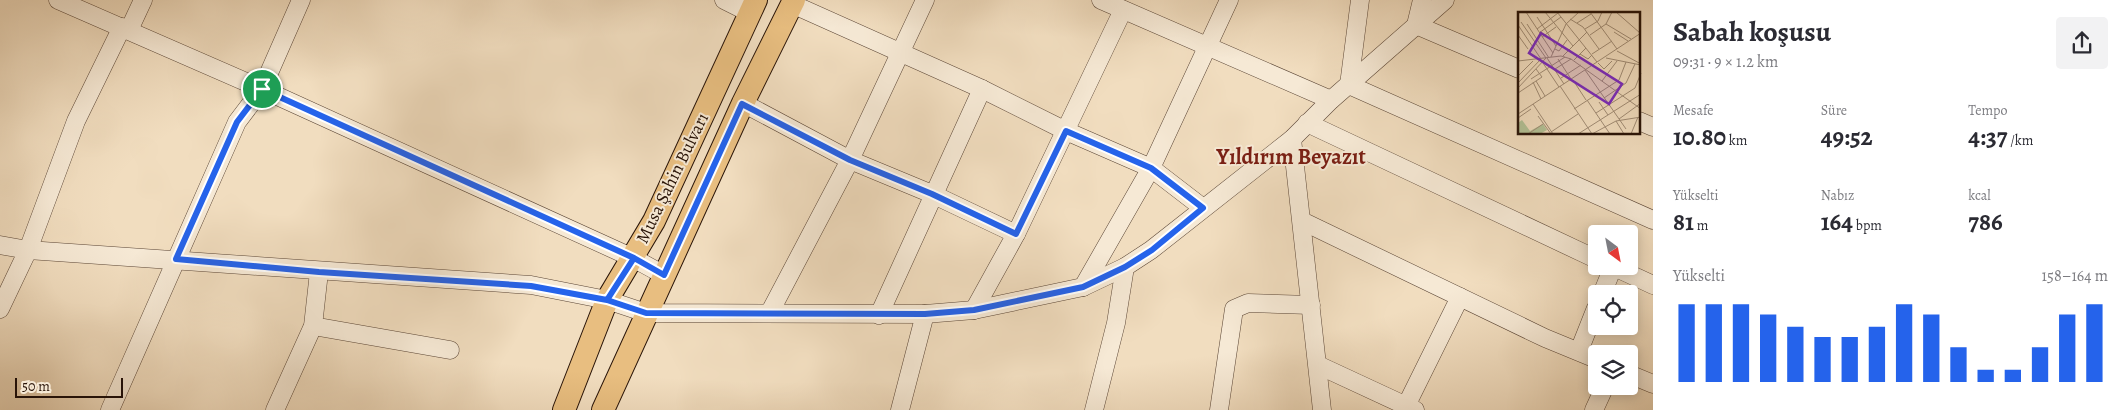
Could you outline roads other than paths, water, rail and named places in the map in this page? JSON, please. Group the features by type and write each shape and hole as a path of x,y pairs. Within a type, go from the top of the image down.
{"main road":[{"name":"Musa Şahin Bulvarı","path":"603,410 742,104 793,2"},
{"name":"Musa Şahin Bulvarı","path":"564,410 607,300 634,258 654,221 753,4"}],"street":[{"path":"58,0 126,28 262,89 634,258 664,275"},
{"path":"0,309 28,250 76,121 143,0"},
{"path":"110,410 237,122 262,89 301,0"},
{"path":"724,0 753,4"},
{"path":"770,312 850,160 925,0"},
{"path":"1101,0 1331,100"},
{"path":"1083,287 1151,168 1229,0"},
{"path":"1352,82 1360,0"},
{"path":"1352,82 1368,0"},
{"path":"1416,25 1422,0"},
{"path":"0,245 28,250 176,259 319,272 531,286 607,300 646,313 770,312 879,315 974,310 1083,287 1125,267 1152,250 1292,139 1331,100 1445,0"},
{"path":"793,2 982,89 1066,131 1151,168 1203,208"},
{"path":"974,310 1016,234 1123,10"},
{"path":"1416,25 1518,69"},
{"path":"1352,82 1653,220"},
{"path":"879,315 932,194 982,89"},
{"path":"742,104 850,160 932,194 1016,234"},
{"path":"1308,123 1588,255"},
{"path":"1292,139 1322,410"},
{"path":"1302,221 1545,338 1588,355"},
{"path":"1094,410 1116,323 1125,267"},
{"path":"274,410 313,326 319,272"},
{"path":"1631,275 1653,285"},
{"path":"1318,365 1410,408 1460,297"},
{"path":"1219,410 1234,309 1248,303 1311,305"},
{"path":"900,410 925,314"},
{"path":"313,326 450,350"},
{"path":"1579,351 1588,328"},
{"path":"1638,378 1653,384"},
{"path":"1594,410 1601,395"}],"district":[{"name":"Yıldırım Beyazıt","path":"1291,156"}]}
